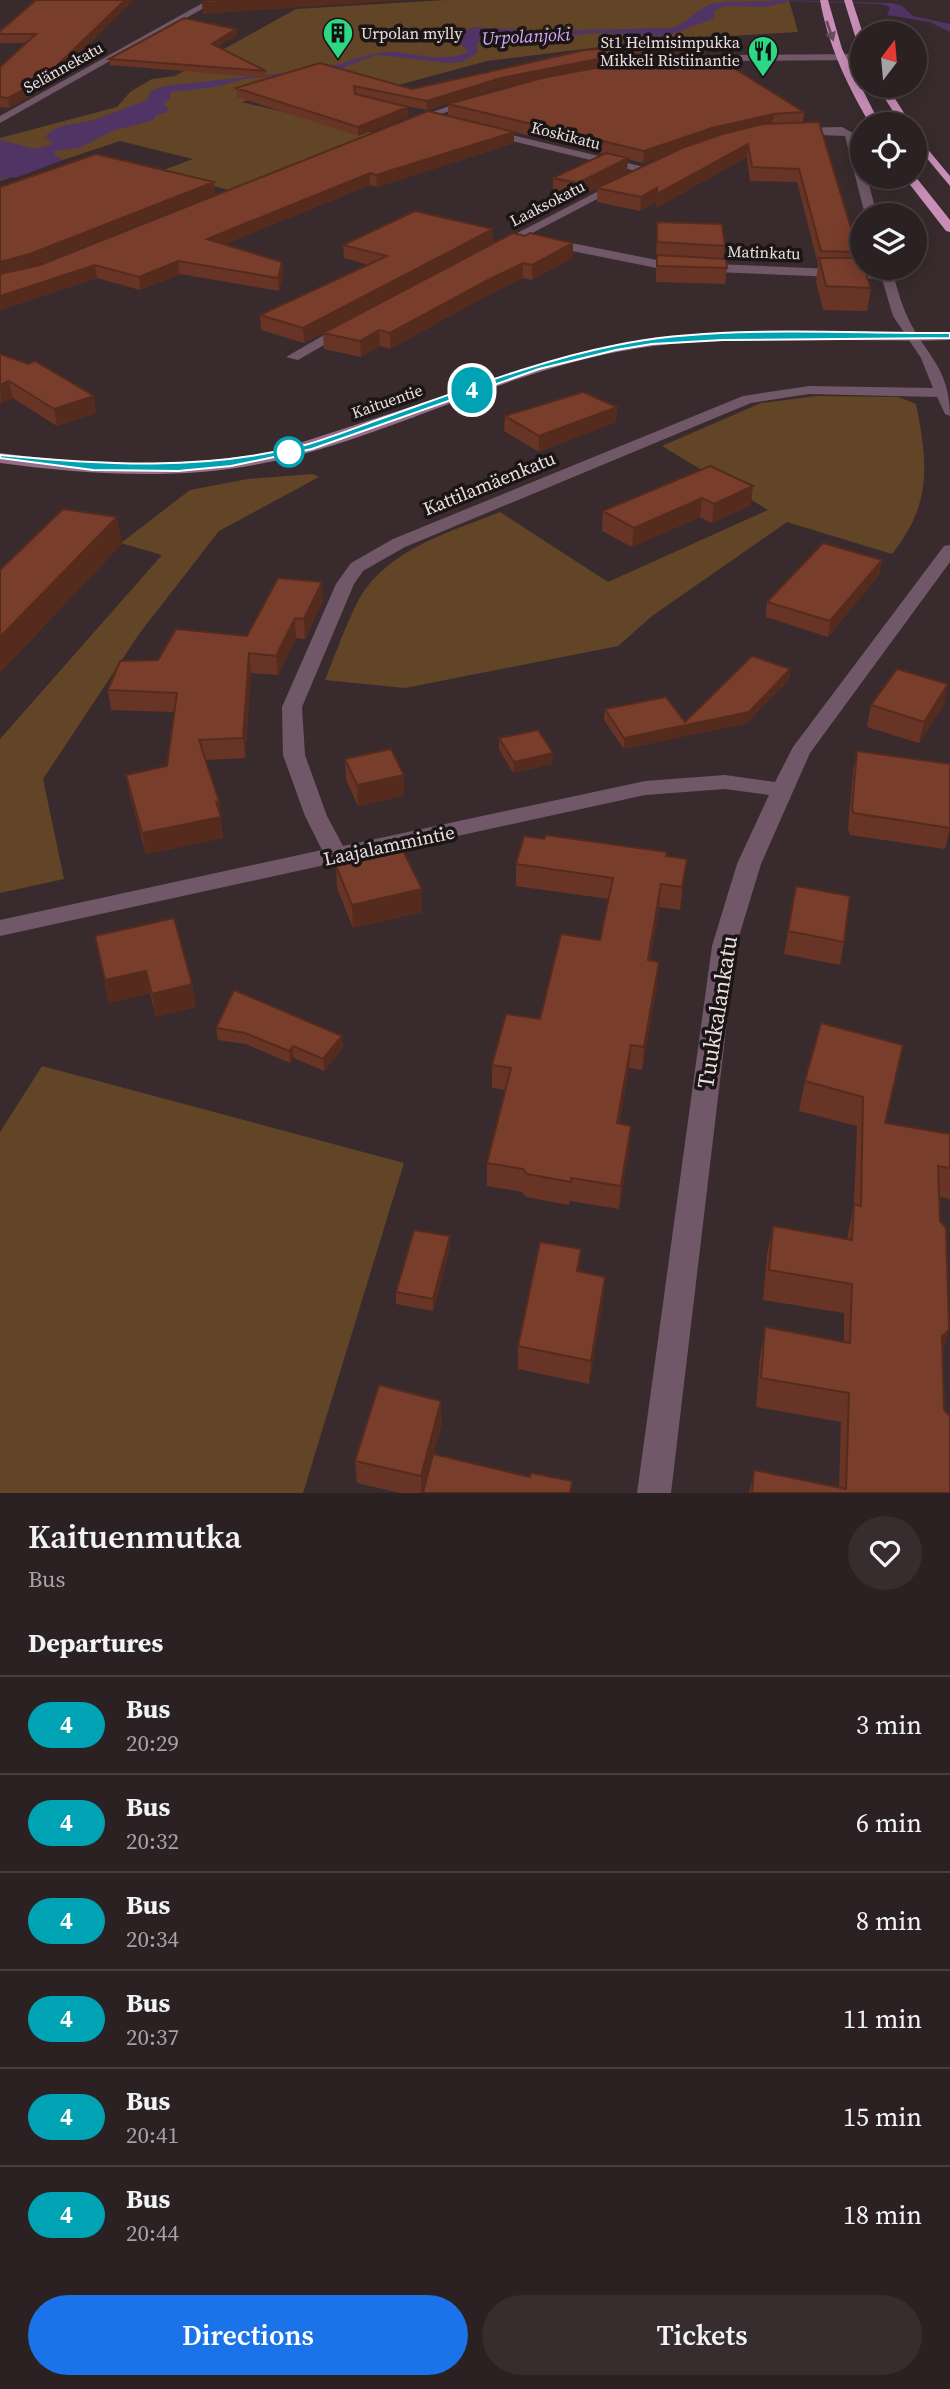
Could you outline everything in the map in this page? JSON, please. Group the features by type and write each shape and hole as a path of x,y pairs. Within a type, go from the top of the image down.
{"highway":[{"path":"824,2 826,20 840,57 869,112"},
{"path":"848,2 854,21"},
{"path":"927,153 950,183"},
{"path":"919,189 950,228"}],"street":[{"name":"Selännekatu","path":"0,120 214,0"},
{"path":"672,63 724,58 850,57"},
{"path":"398,127 488,96"},
{"path":"398,110 450,123"},
{"name":"Koskikatu","path":"476,130 650,168"},
{"path":"778,132 833,130 850,134 869,203"},
{"name":"Laaksokatu","path":"482,255 650,168"},
{"name":"Matinkatu","path":"517,236 659,265 850,270"},
{"path":"889,280 900,316 928,358 950,411"},
{"path":"293,357 364,318"},
{"name":"Kaituentie","path":"0,458 98,467 178,468 231,463 309,447 536,368 652,341 723,337 950,336"},
{"name":"Kattilamäenkatu","path":"336,855 316,816 294,755 292,707 345,584 357,567 398,542 748,399 809,390 942,393"},
{"name":"Tuukkalankatu","path":"654,1493 724,946 749,864 800,752 950,550"},
{"name":"Laajalammintie","path":"0,928 645,788 725,782 781,790"}],"shaded area":[{"path":"446,0 789,0 798,32 655,40 487,61 365,94 321,82 241,102 374,133 229,190 158,172 193,159 120,141 0,181 0,138 117,107 130,92 152,79 175,76 296,9"},
{"path":"817,396 898,397 916,404 923,446 924,483 914,518 892,554 787,522 652,616 618,646 405,688 325,680 359,599 386,567 422,544 500,512 608,582 768,510 662,446 761,403"},
{"path":"313,474 319,477 219,531 139,634 43,779 64,879 0,893 0,739 162,555 121,543 190,490 248,479"},
{"path":"42,1066 404,1163 303,1493 0,1493 0,1132"}],"water":[{"name":"Urpolanjoki","path":"777,0 892,3 902,6 913,16 950,24 950,32 928,21 887,15 890,7 881,4 791,1 765,7 724,6 715,11 713,19 666,36 594,33 524,40 495,38 477,42 477,53 462,62 449,63 376,55 337,70 245,79 215,87 171,92 170,98 163,104 168,107 167,112 155,116 154,120 112,131 79,148 54,151 55,155 63,160 18,177 0,179 0,140 35,149 54,144 45,136 58,127 94,120 147,100 151,91 164,86 293,72 385,52 450,57 468,52 454,37 475,27 543,31 668,28 675,27 711,4"}],"building":[{"path":"36,0 125,0 44,78 8,98 0,97 0,67 36,34 0,34 0,31"},
{"path":"208,0 247,0 202,3"},
{"path":"184,18 236,29 212,44 266,71 109,59"},
{"path":"689,43 698,48 613,56 501,78 427,101 354,86 355,94 408,107 358,127 236,88 320,63 412,89 585,50"},
{"path":"713,55 804,112 774,114 712,128 644,151 448,104 542,78 595,68"},
{"path":"428,111 514,132 376,175 370,173 207,239 282,262 278,278 178,261 139,277 95,265 0,296 0,274 40,265"},
{"path":"819,122 850,225 850,252 821,251 799,169 752,167 748,144 657,194 657,188 641,197 597,188 682,148 763,124"},
{"path":"606,153 628,158 578,183 553,178"},
{"path":"96,154 214,182 30,254 0,262 0,187"},
{"path":"415,211 493,229 303,328 260,315 387,256 343,245"},
{"path":"657,222 722,224 725,246 657,242"},
{"path":"513,233 525,236 530,233 573,243 532,265 523,263 488,280 390,333 379,330 360,341 323,333"},
{"path":"657,255 726,259 727,268 657,266"},
{"path":"819,258 850,258 850,280 868,280 871,288 826,286"},
{"path":"0,354 28,364 35,361 94,396 54,409 9,381 0,385"},
{"path":"583,392 617,407 539,436 505,416"},
{"path":"710,466 753,486 714,504 702,498 634,528 603,511"},
{"path":"63,509 117,517 0,637 0,570"},
{"path":"823,543 882,560 830,621 767,602"},
{"path":"278,578 322,582 304,619 295,618 276,656 249,653 243,738 199,740 219,801 216,802 221,817 142,833 126,775 167,766 177,693 108,690 120,661 158,660 176,629 247,636"},
{"path":"752,656 790,669 749,712 624,738 605,709 666,697 685,722"},
{"path":"897,669 948,684 924,722 871,705"},
{"path":"538,730 553,753 514,762 499,738"},
{"path":"391,749 404,775 357,785 345,759"},
{"path":"857,751 950,764 950,828 854,813 852,808"},
{"path":"546,835 667,852 666,856 687,859 682,887 661,884 648,960 659,962 644,1047 631,1045 617,1123 631,1126 621,1186 571,1178 571,1182 487,1163 511,1068 492,1065 506,1014 540,1019 561,934 600,940 613,878 516,864 524,836 544,839"},
{"path":"403,851 422,889 352,905 336,866"},
{"path":"796,886 850,896 844,942 788,931"},
{"path":"174,918 192,984 152,994 146,971 105,980 95,936"},
{"path":"234,990 342,1036 323,1059 293,1046 289,1051 245,1033 216,1028"},
{"path":"821,1023 903,1045 885,1123 950,1134 950,1168 938,1166 940,1221 946,1228 949,1330 942,1336 944,1410 950,1416 950,1493 752,1493 754,1470 846,1489 849,1393 761,1378 765,1327 850,1343 852,1284 769,1270 773,1226 852,1240 854,1204 861,1206 863,1097 805,1081"},
{"path":"414,1230 450,1236 433,1299 396,1292"},
{"path":"540,1242 581,1249 577,1271 605,1277 591,1361 518,1346"},
{"path":"379,1385 441,1401 421,1476 355,1461"},
{"path":"433,1454 530,1477 531,1473 572,1481 570,1493 423,1493"}],"bus line":[{"name":"4","path":"0,458 77,467 178,468 231,463 309,447 536,368 652,341 723,337 950,336"}],"place":[{"name":"Urpolan mylly","path":"338,60"},
{"name":"St1 Helmisimpukka Mikkeli Ristiinantie","path":"763,78"}]}
